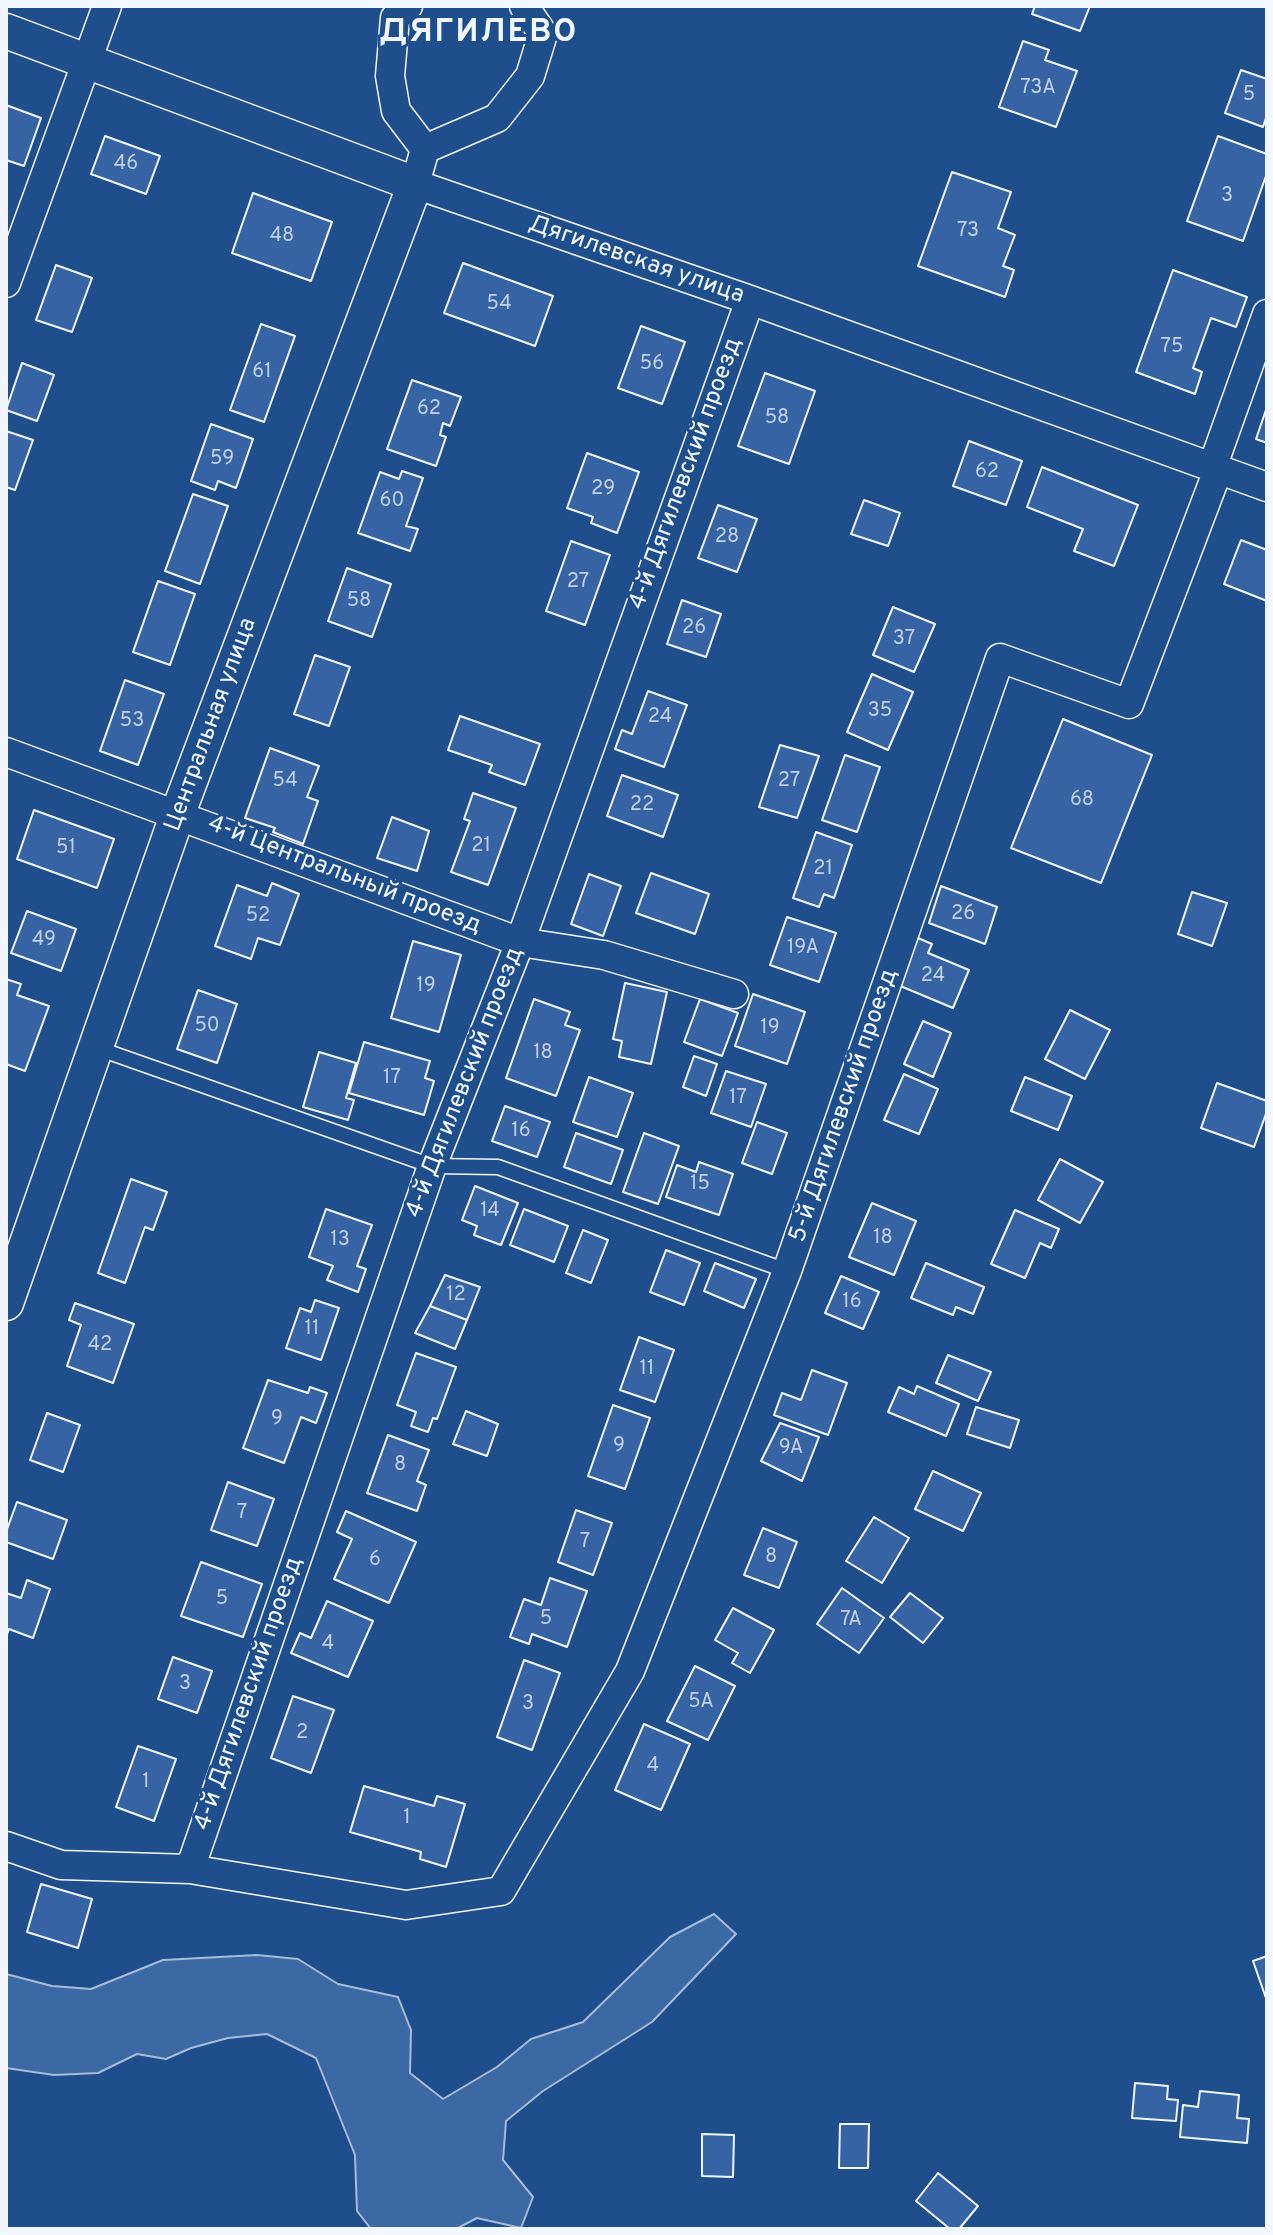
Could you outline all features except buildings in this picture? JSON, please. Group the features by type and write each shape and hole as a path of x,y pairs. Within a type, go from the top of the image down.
{"street":[{"path":"6,283 107,6"},
{"path":"408,6 395,18 390,76 396,111 425,149 497,118 530,76 543,34 524,6"},
{"name":"Дягилевская улица","path":"6,31 415,184 750,300 1267,487"},
{"name":"Центральная улица","path":"6,1303 178,813 415,184 425,149"},
{"name":"4-й Дягилевский проезд","path":"190,1869 432,1166 520,942 750,300"},
{"path":"1215,469 1267,314"},
{"name":"5-й Дягилевский проезд","path":"190,1869 406,1905 501,1891 630,1671 787,1271 1000,658 1129,704 1215,469"},
{"name":"4-й Центральный проезд","path":"6,752 178,813 520,942 604,955 734,994"},
{"path":"6,1846 61,1865 190,1869"}],"lane":[{"path":"97,1048 432,1166 498,1167 787,1271"}],"water":[{"path":"714,1914 736,1934 652,2022 543,2091 506,2121 503,2160 533,2197 521,2228 477,2218 456,2229 371,2229 357,2211 355,2155 316,2058 267,2034 228,2038 166,2059 137,2054 98,2073 54,2075 6,2068 6,1974 52,1986 91,1989 163,1960 257,1955 298,1959 338,1984 398,1997 411,2030 410,2073 443,2099 497,2067 531,2039 583,2022 670,1937"}],"district":[{"name":"ДЯГИЛЕВО","path":"479,35"}]}
